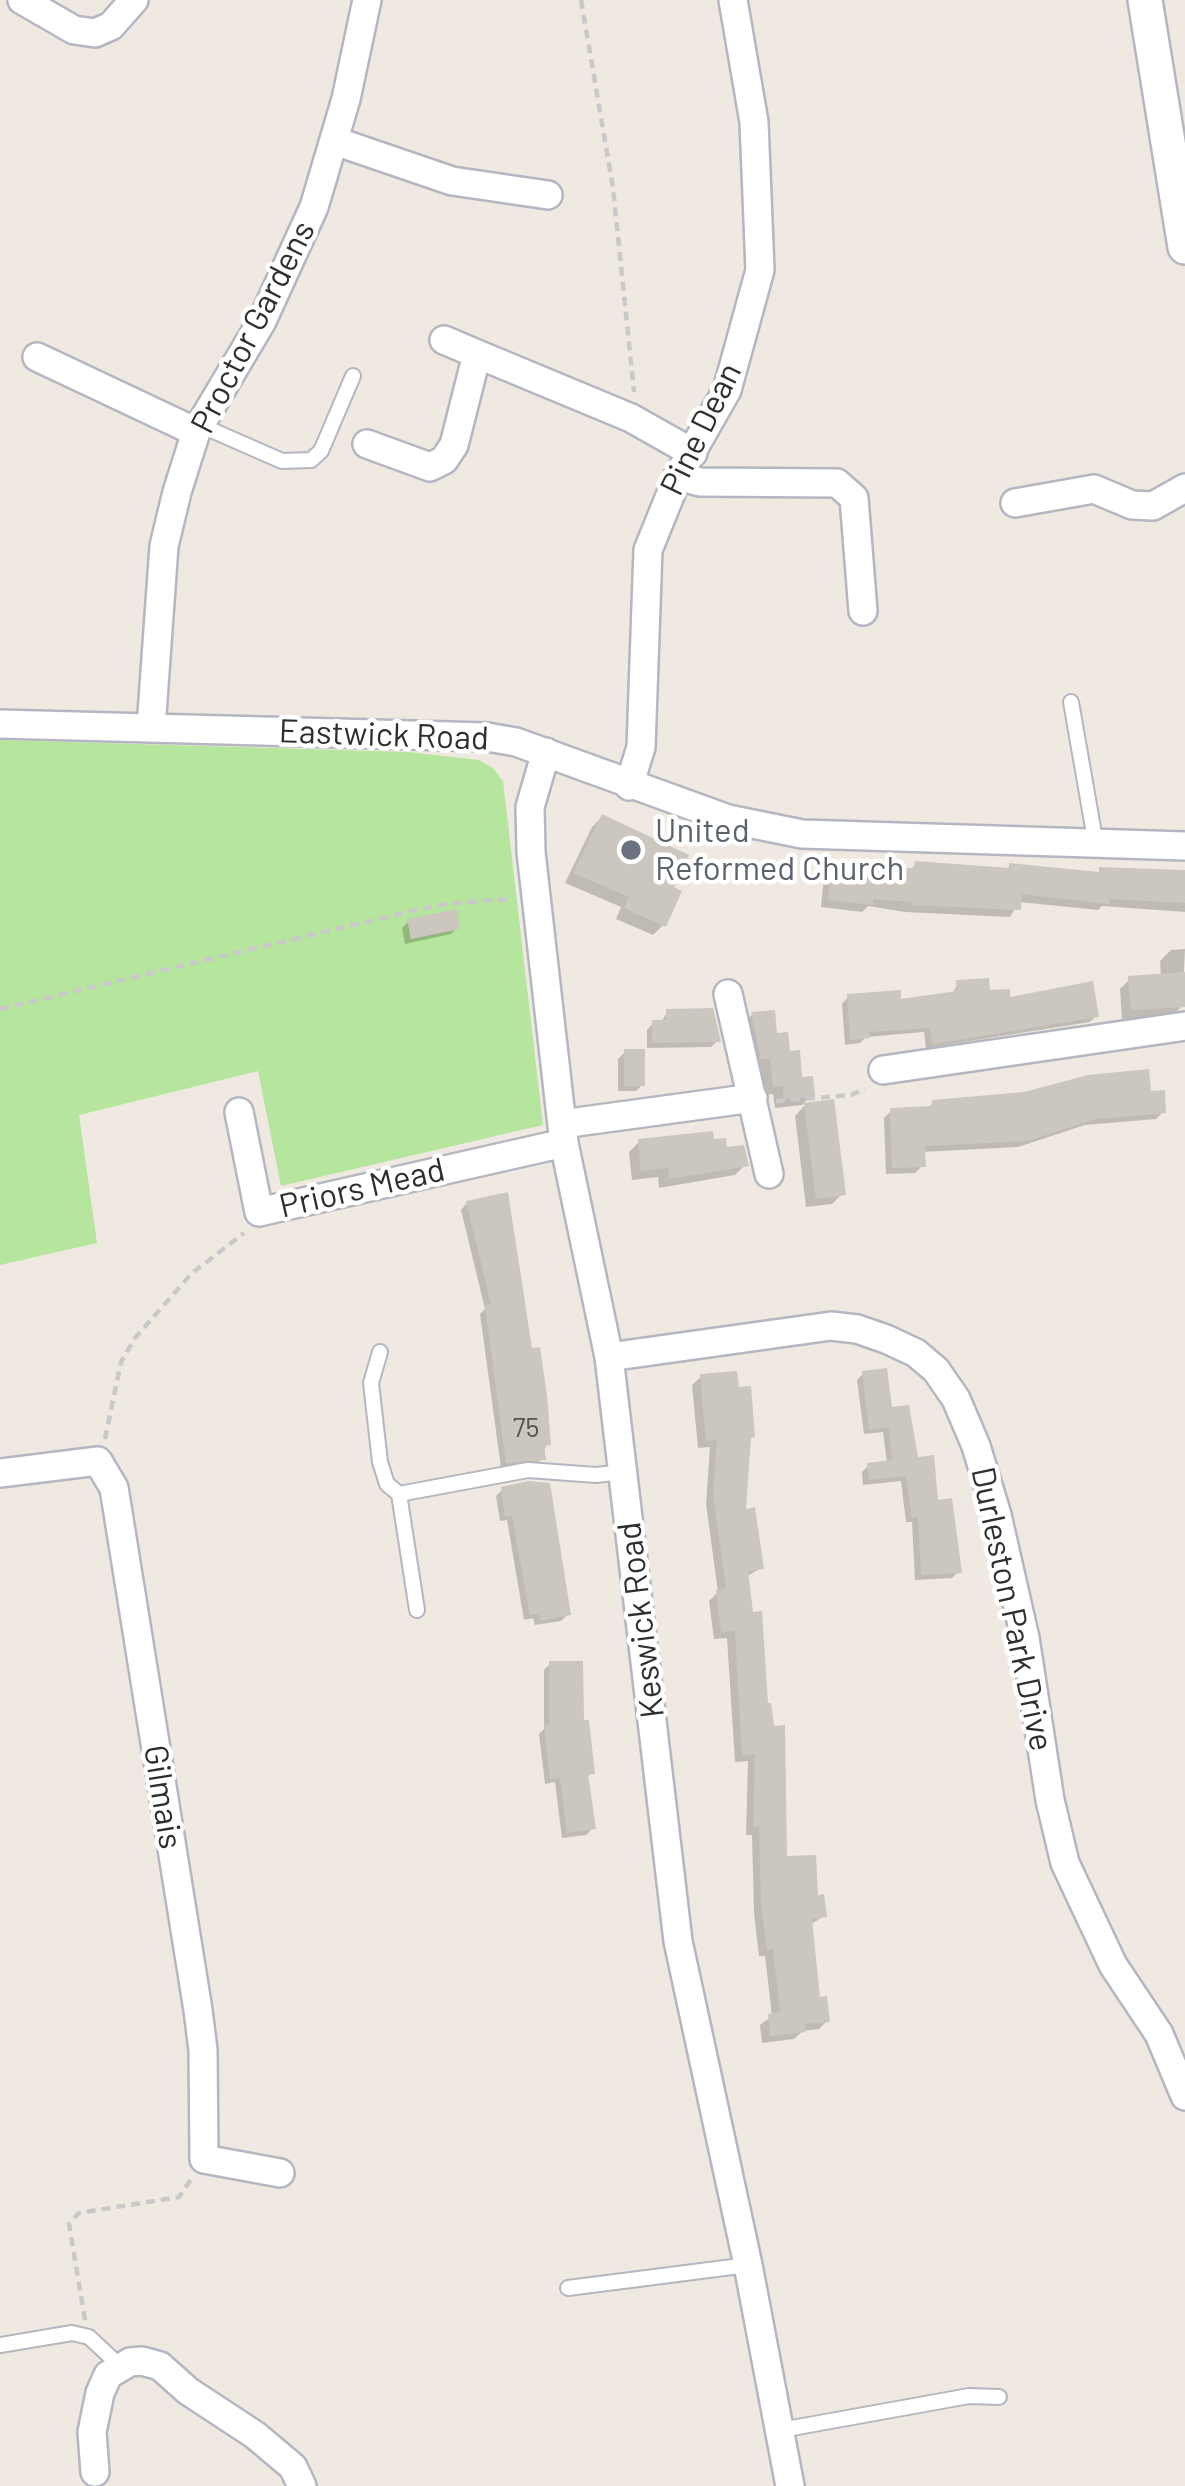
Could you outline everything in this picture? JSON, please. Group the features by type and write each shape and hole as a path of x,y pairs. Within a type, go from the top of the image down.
{"street":[{"path":"22,0 74,30 94,33 111,26 134,0"},
{"name":"Proctor Gardens","path":"151,728 164,546 198,428 289,268 335,141 367,0"},
{"name":"Pine Dean","path":"629,786 641,747 648,550 685,464 727,390 760,270 754,122 733,0"},
{"path":"1145,0 1185,247"},
{"path":"335,141 452,181 548,195"},
{"path":"444,340 631,418 700,482 837,482 854,498 863,611"},
{"path":"368,444 430,466 444,460 454,445 476,354"},
{"path":"37,357 198,428"},
{"path":"1015,503 1094,489 1132,506 1153,506 1185,488"},
{"name":"Eastwick Road","path":"0,724 487,737 546,752 728,819 802,834 1185,846"},
{"name":"Keswick Road","path":"546,752 530,807 563,1134 608,1357 678,1941 790,2486"},
{"path":"728,994 769,1174"},
{"path":"884,1070 1185,1026"},
{"name":"Priors Mead","path":"239,1112 259,1212 563,1134 753,1098"},
{"name":"Durleston Park Drive","path":"608,1357 831,1325 886,1339 916,1353 936,1370 956,1399 976,1446 997,1515 1025,1638 1065,1863 1113,1965 1159,2034 1185,2096"},
{"path":"0,1473 98,1461"},
{"name":"Gilmais","path":"98,1461 114,1488 198,2010 204,2159"},
{"path":"204,2159 280,2173"},
{"path":"95,2472 94,2415 108,2375 120,2366 142,2361 160,2366 268,2446 293,2467 302,2486"}],"lane":[{"path":"198,428 282,461 311,460 321,451 352,376"},
{"path":"1071,702 1096,845"},
{"path":"380,1352 371,1383 380,1462 387,1484 400,1494 417,1610"},
{"path":"400,1494 528,1470 623,1472"},
{"path":"568,2288 748,2265"},
{"path":"0,2345 72,2333 89,2337 120,2366"},
{"path":"781,2430 969,2396 999,2397"}],"path":[{"path":"581,0 613,188 634,390 631,418"},
{"path":"0,1010 429,907 536,897"},
{"path":"753,1098 787,1102 851,1095 879,1082 884,1070"},
{"path":"98,1461 121,1362 135,1338 191,1274 246,1232 259,1212"},
{"path":"89,2337 69,2224 79,2213 178,2197 204,2159"}],"green space":[{"path":"0,740 408,752 479,760 493,768 503,781 543,1125 281,1186 258,1071 79,1115 97,1243 0,1265"}],"building":[{"path":"602,814 689,855 674,887 682,891 666,927 624,908 629,897 573,873"},
{"path":"915,861 1009,868 1009,863 1099,872 1099,867 1185,870 1185,903 1109,899 1109,904 1022,894 1021,910 828,900 831,865 914,868"},
{"path":"457,909 460,929 411,939 407,919"},
{"path":"1185,972 1185,1007 1131,1010 1128,976"},
{"path":"989,978 990,990 1010,989 1010,997 1093,981 1099,1017 932,1044 930,1028 869,1032 870,1038 850,1040 847,994 901,990 901,999 957,991 956,980"},
{"path":"713,1008 721,1042 652,1043 652,1020 666,1020 666,1009"},
{"path":"775,1010 777,1033 788,1032 790,1051 800,1050 802,1077 813,1076 815,1096 784,1099 783,1086 773,1087 770,1059 761,1059 751,1012"},
{"path":"624,1049 645,1049 645,1086 624,1086"},
{"path":"1149,1069 1151,1091 1165,1090 1166,1113 1095,1119 1028,1141 925,1146 926,1167 892,1168 890,1108 932,1106 932,1100 1024,1092 1088,1075"},
{"path":"834,1099 846,1195 816,1199 804,1103"},
{"path":"713,1131 714,1139 726,1138 727,1147 744,1145 749,1166 669,1179 668,1168 641,1171 638,1139"},
{"path":"508,1192 532,1348 540,1347 551,1445 544,1446 546,1460 506,1463 485,1305 491,1304 466,1201"},
{"path":"887,1368 892,1407 909,1405 918,1457 934,1455 938,1500 952,1498 962,1573 921,1575 918,1517 912,1518 906,1476 869,1480 867,1463 892,1460 889,1427 869,1430 862,1371"},
{"path":"737,1371 739,1387 751,1386 755,1437 751,1438 746,1509 755,1507 764,1569 748,1571 753,1612 762,1611 768,1703 774,1726 785,1725 787,1856 816,1855 818,1895 824,1894 827,1917 812,1919 820,1997 827,1996 830,2022 805,2024 806,2032 770,2036 768,2014 780,2012 773,1949 767,1950 761,1903 759,1827 753,1827 755,1754 742,1755 735,1631 721,1632 716,1590 726,1588 713,1494 717,1440 706,1441 700,1374"},
{"path":"529,1481 550,1483 571,1615 540,1621 539,1613 530,1615 512,1516 505,1517 501,1487"},
{"path":"549,1661 583,1661 584,1720 589,1720 595,1774 588,1774 596,1829 567,1833 560,1778 550,1779 544,1725 549,1724"}],"place":[{"name":"United Reformed Church","path":"631,850"}]}
